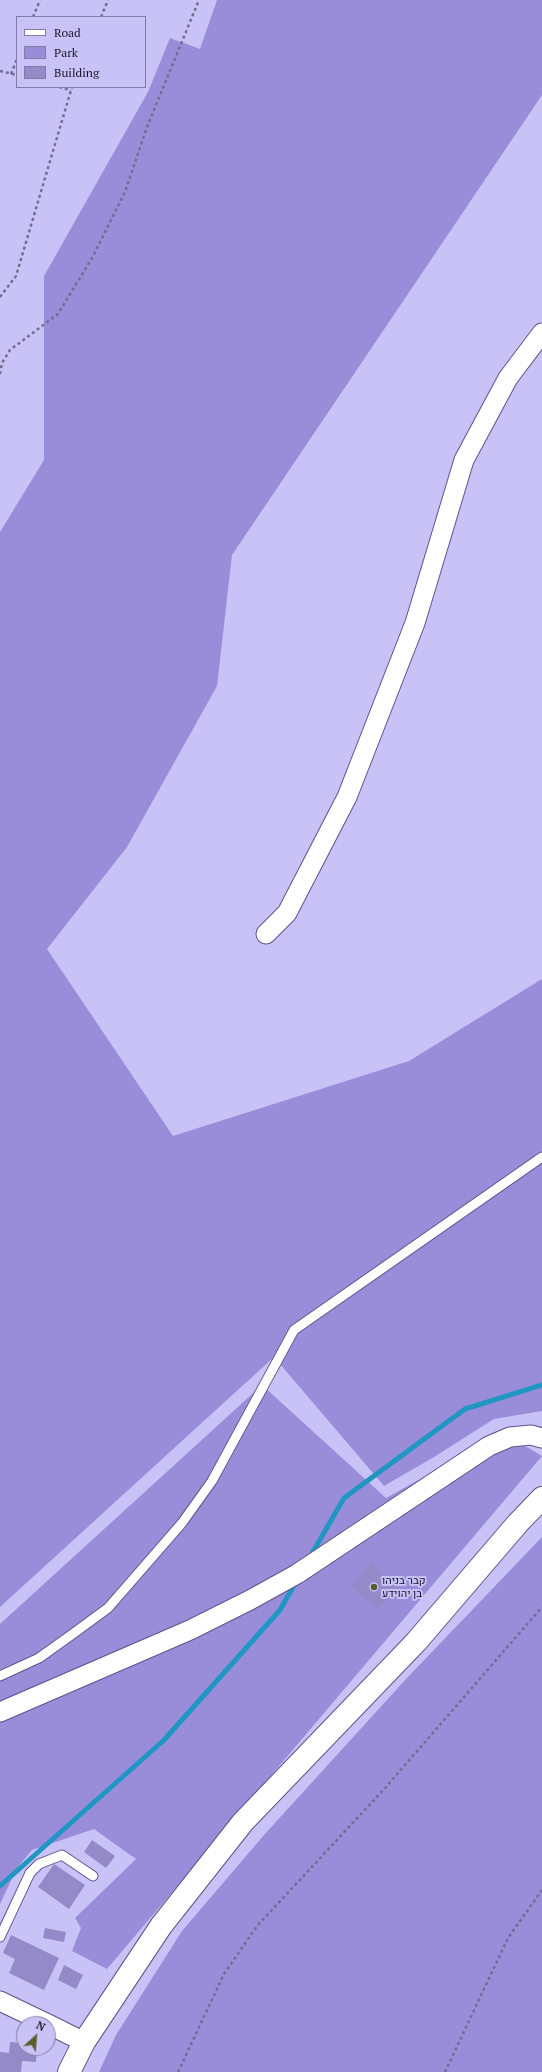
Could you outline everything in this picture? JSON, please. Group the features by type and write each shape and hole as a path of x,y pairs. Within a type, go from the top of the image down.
{"main road":[{"path":"69,2072 84,2042 161,1926 243,1822 416,1642 513,1529 542,1498"}],"street":[{"path":"266,934 287,913 347,797 415,623 464,460 508,378 542,333"},
{"path":"0,1712 190,1630 250,1600 297,1574 489,1446 510,1437 531,1436 542,1438"},
{"path":"0,2001 31,2016"},
{"path":"56,2028 84,2042"}],"lane":[{"path":"0,1676 39,1658 108,1608 182,1522 212,1480 294,1330 542,1157"},
{"path":"0,1937 30,1873 39,1864 62,1855 93,1876"}],"path":[{"path":"33,16 40,0"},
{"path":"101,16 108,0"},
{"path":"0,374 1,363 10,350 37,332 58,314 92,258 125,192 147,127 199,0"},
{"path":"11,74 16,62"},
{"path":"0,71 16,75"},
{"path":"0,297 16,276 72,89"},
{"path":"178,2072 224,1974 256,1926 386,1787 542,1607"},
{"path":"445,2072 508,1938 542,1890"}],"green space":[{"path":"217,0 542,0 542,95 232,555 217,686 127,847 47,949 173,1136 409,1061 542,979 542,1411 494,1419 434,1457 384,1486 274,1357 0,1607 0,532 44,460 44,276 148,92 170,38 200,49"},
{"path":"262,1385 386,1498 503,1433 542,1456 107,1969 72,1951 81,1928 75,1918 136,1859 94,1829 32,1850 17,1868 0,1904 0,1624"},
{"path":"542,1537 542,2072 99,2072 116,2035 182,1931 264,1835 406,1679"}],"building":[{"name":"קבר בניהו בן יהוידע","path":"371,1563 398,1588 378,1610 351,1586"},
{"path":"92,1840 115,1856 106,1868 84,1852"},
{"path":"54,1864 85,1885 69,1909 38,1887"},
{"path":"45,1928 66,1932 64,1942 43,1938"},
{"path":"11,1935 59,1958 44,1990 9,1973 15,1959 3,1953"},
{"path":"64,1965 83,1975 76,1989 58,1980"},
{"path":"10,2042 16,2042 16,2056 36,2056 36,2062 22,2061 21,2072 0,2072 0,2052 9,2053"}],"waterway":[{"path":"310,1557 344,1498 465,1409 542,1385"},
{"path":"0,1886 164,1740 280,1610 296,1582"}],"place":[{"name":"קבר בניהו בן יהוידע","path":"374,1587"}]}
